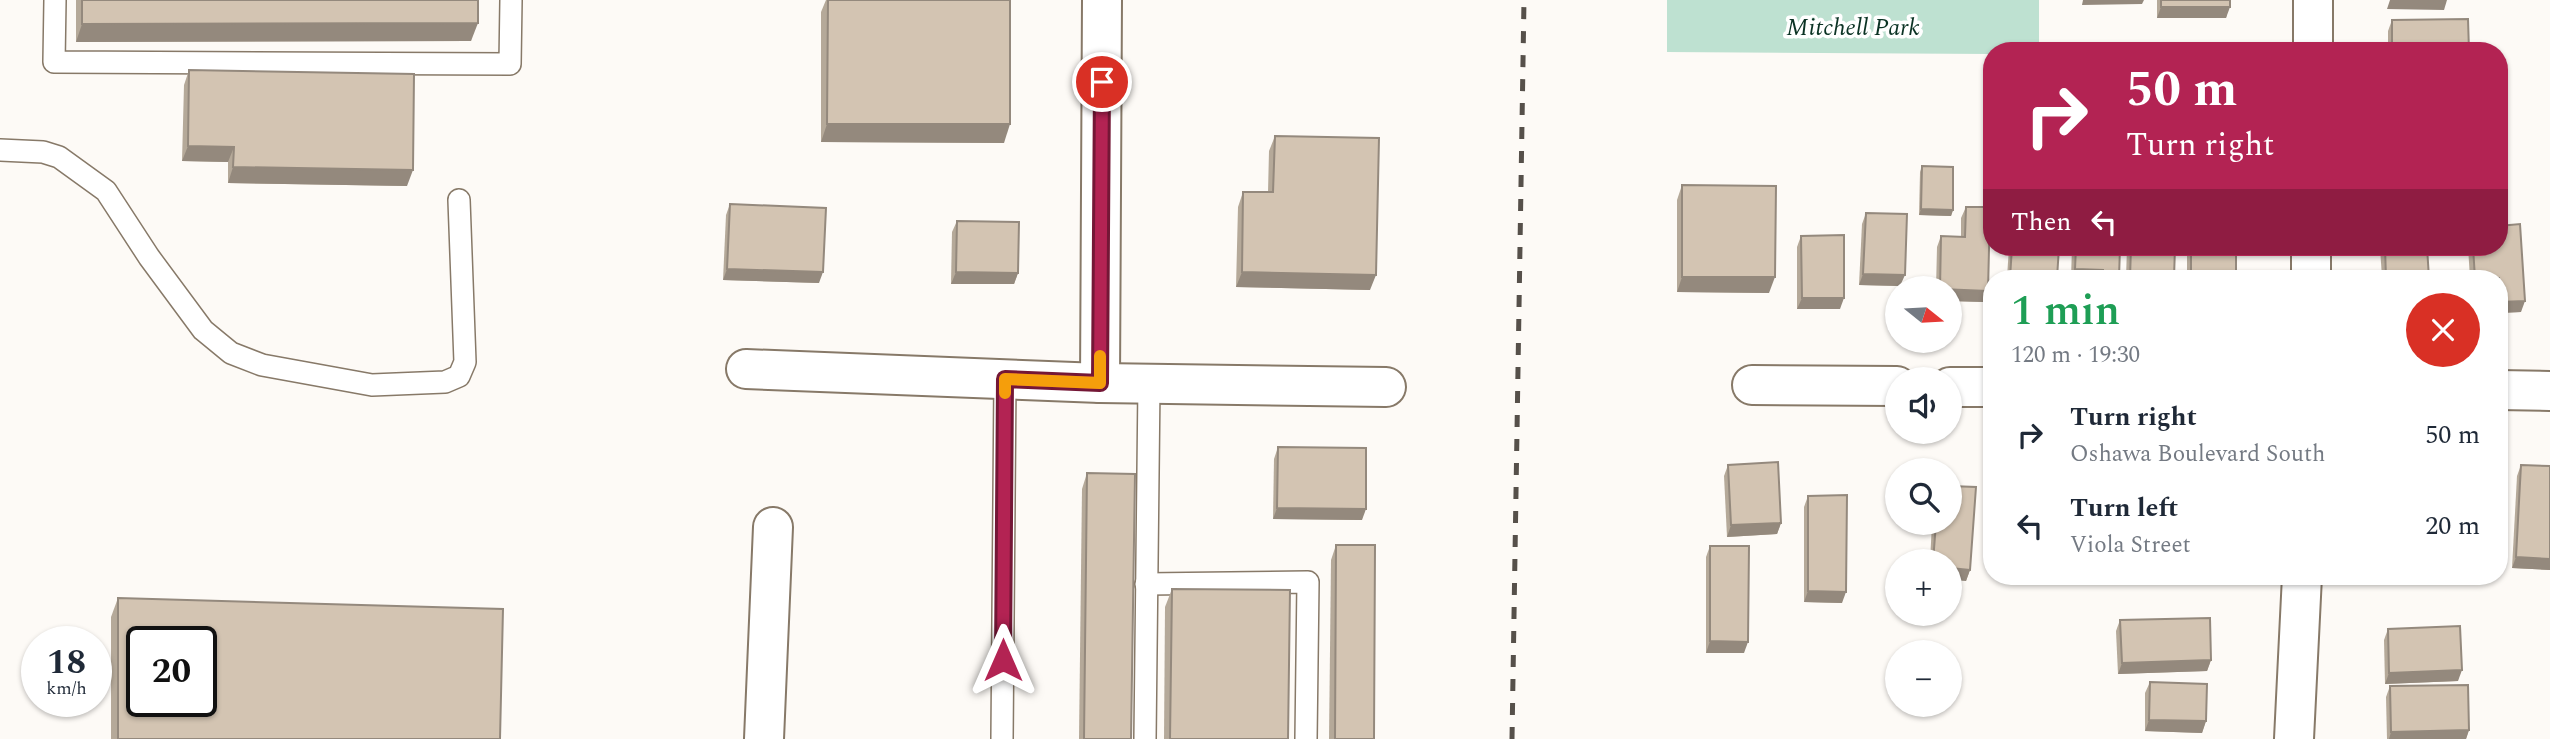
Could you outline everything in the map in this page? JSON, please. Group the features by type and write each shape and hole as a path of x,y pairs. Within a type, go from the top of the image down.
{"street":[{"path":"1100,383 1102,0"},
{"path":"2313,0 2313,42"},
{"path":"746,369 1100,383 1387,387"},
{"path":"1752,385 1885,386"},
{"path":"1962,387 1983,387"},
{"path":"2508,390 2550,391"},
{"path":"764,739 773,527"},
{"path":"2294,739 2302,585"}],"lane":[{"path":"55,0 54,62 510,64 511,0"},
{"path":"0,150 44,152 59,157 106,191 149,257 204,330 231,353 262,365 372,386 445,382 459,376 465,362 459,200"},
{"path":"1002,739 1005,379"},
{"path":"1144,739 1149,384"},
{"path":"1146,584 1308,582 1306,739"}],"green space":[{"name":"Mitchell Park","path":"1667,0 2039,0 2039,42 1983,42 1983,54 1667,52"}],"building":[{"path":"82,0 478,0 478,23 82,24"},
{"path":"828,0 1010,0 1010,124 827,124"},
{"path":"2161,0 2230,0 2230,7 2161,7"},
{"path":"2468,19 2469,42 2392,42 2392,20"},
{"path":"189,70 414,74 413,170 233,167 234,147 188,146"},
{"path":"1275,136 1379,138 1376,275 1242,272 1243,192 1273,192"},
{"path":"1922,166 1953,167 1953,210 1921,209"},
{"path":"1682,185 1776,186 1775,277 1682,277"},
{"path":"730,204 826,208 823,272 727,269"},
{"path":"1966,207 1983,207 1983,256 1989,256 1988,270 1983,270 1983,291 1962,290 1962,276 1940,276 1941,236 1965,237"},
{"path":"1866,213 1907,214 1905,275 1863,274"},
{"path":"957,221 1019,222 1018,273 956,272"},
{"path":"2520,224 2525,301 2508,302 2508,270 2474,270 2474,256 2508,256 2508,225"},
{"path":"1844,235 1844,298 1802,298 1801,236"},
{"path":"2011,256 2058,256 2058,270 2011,270"},
{"path":"2076,256 2120,256 2119,270 2075,269"},
{"path":"2131,256 2175,256 2174,270 2130,270"},
{"path":"2191,256 2236,256 2236,270 2191,270"},
{"path":"2385,256 2428,256 2428,270 2386,270"},
{"path":"1278,447 1366,448 1366,509 1277,508"},
{"path":"1778,462 1781,523 1731,525 1728,465"},
{"path":"2521,465 2550,466 2550,559 2516,557"},
{"path":"1087,473 1135,474 1131,739 1084,739"},
{"path":"1962,486 1976,487 1970,570 1962,569 1962,549 1934,549 1935,535 1962,535"},
{"path":"1847,495 1846,592 1808,591 1808,496"},
{"path":"1336,545 1375,545 1374,739 1335,739"},
{"path":"1710,546 1749,546 1748,642 1710,641"},
{"path":"1172,589 1290,590 1288,739 1170,739"},
{"path":"118,598 503,609 500,739 118,739"},
{"path":"2210,618 2211,660 2122,663 2120,620"},
{"path":"2460,626 2462,670 2389,673 2388,629"},
{"path":"2150,682 2207,684 2206,721 2149,720"},
{"path":"2468,685 2469,730 2391,732 2390,686"}],"railway":[{"path":"1512,739 1524,0"}],"slow traffic":[{"path":"1005,393 1005,379 1100,383 1100,356"}],"route":[{"path":"1003,660 1005,379 1100,383 1102,82"}]}
